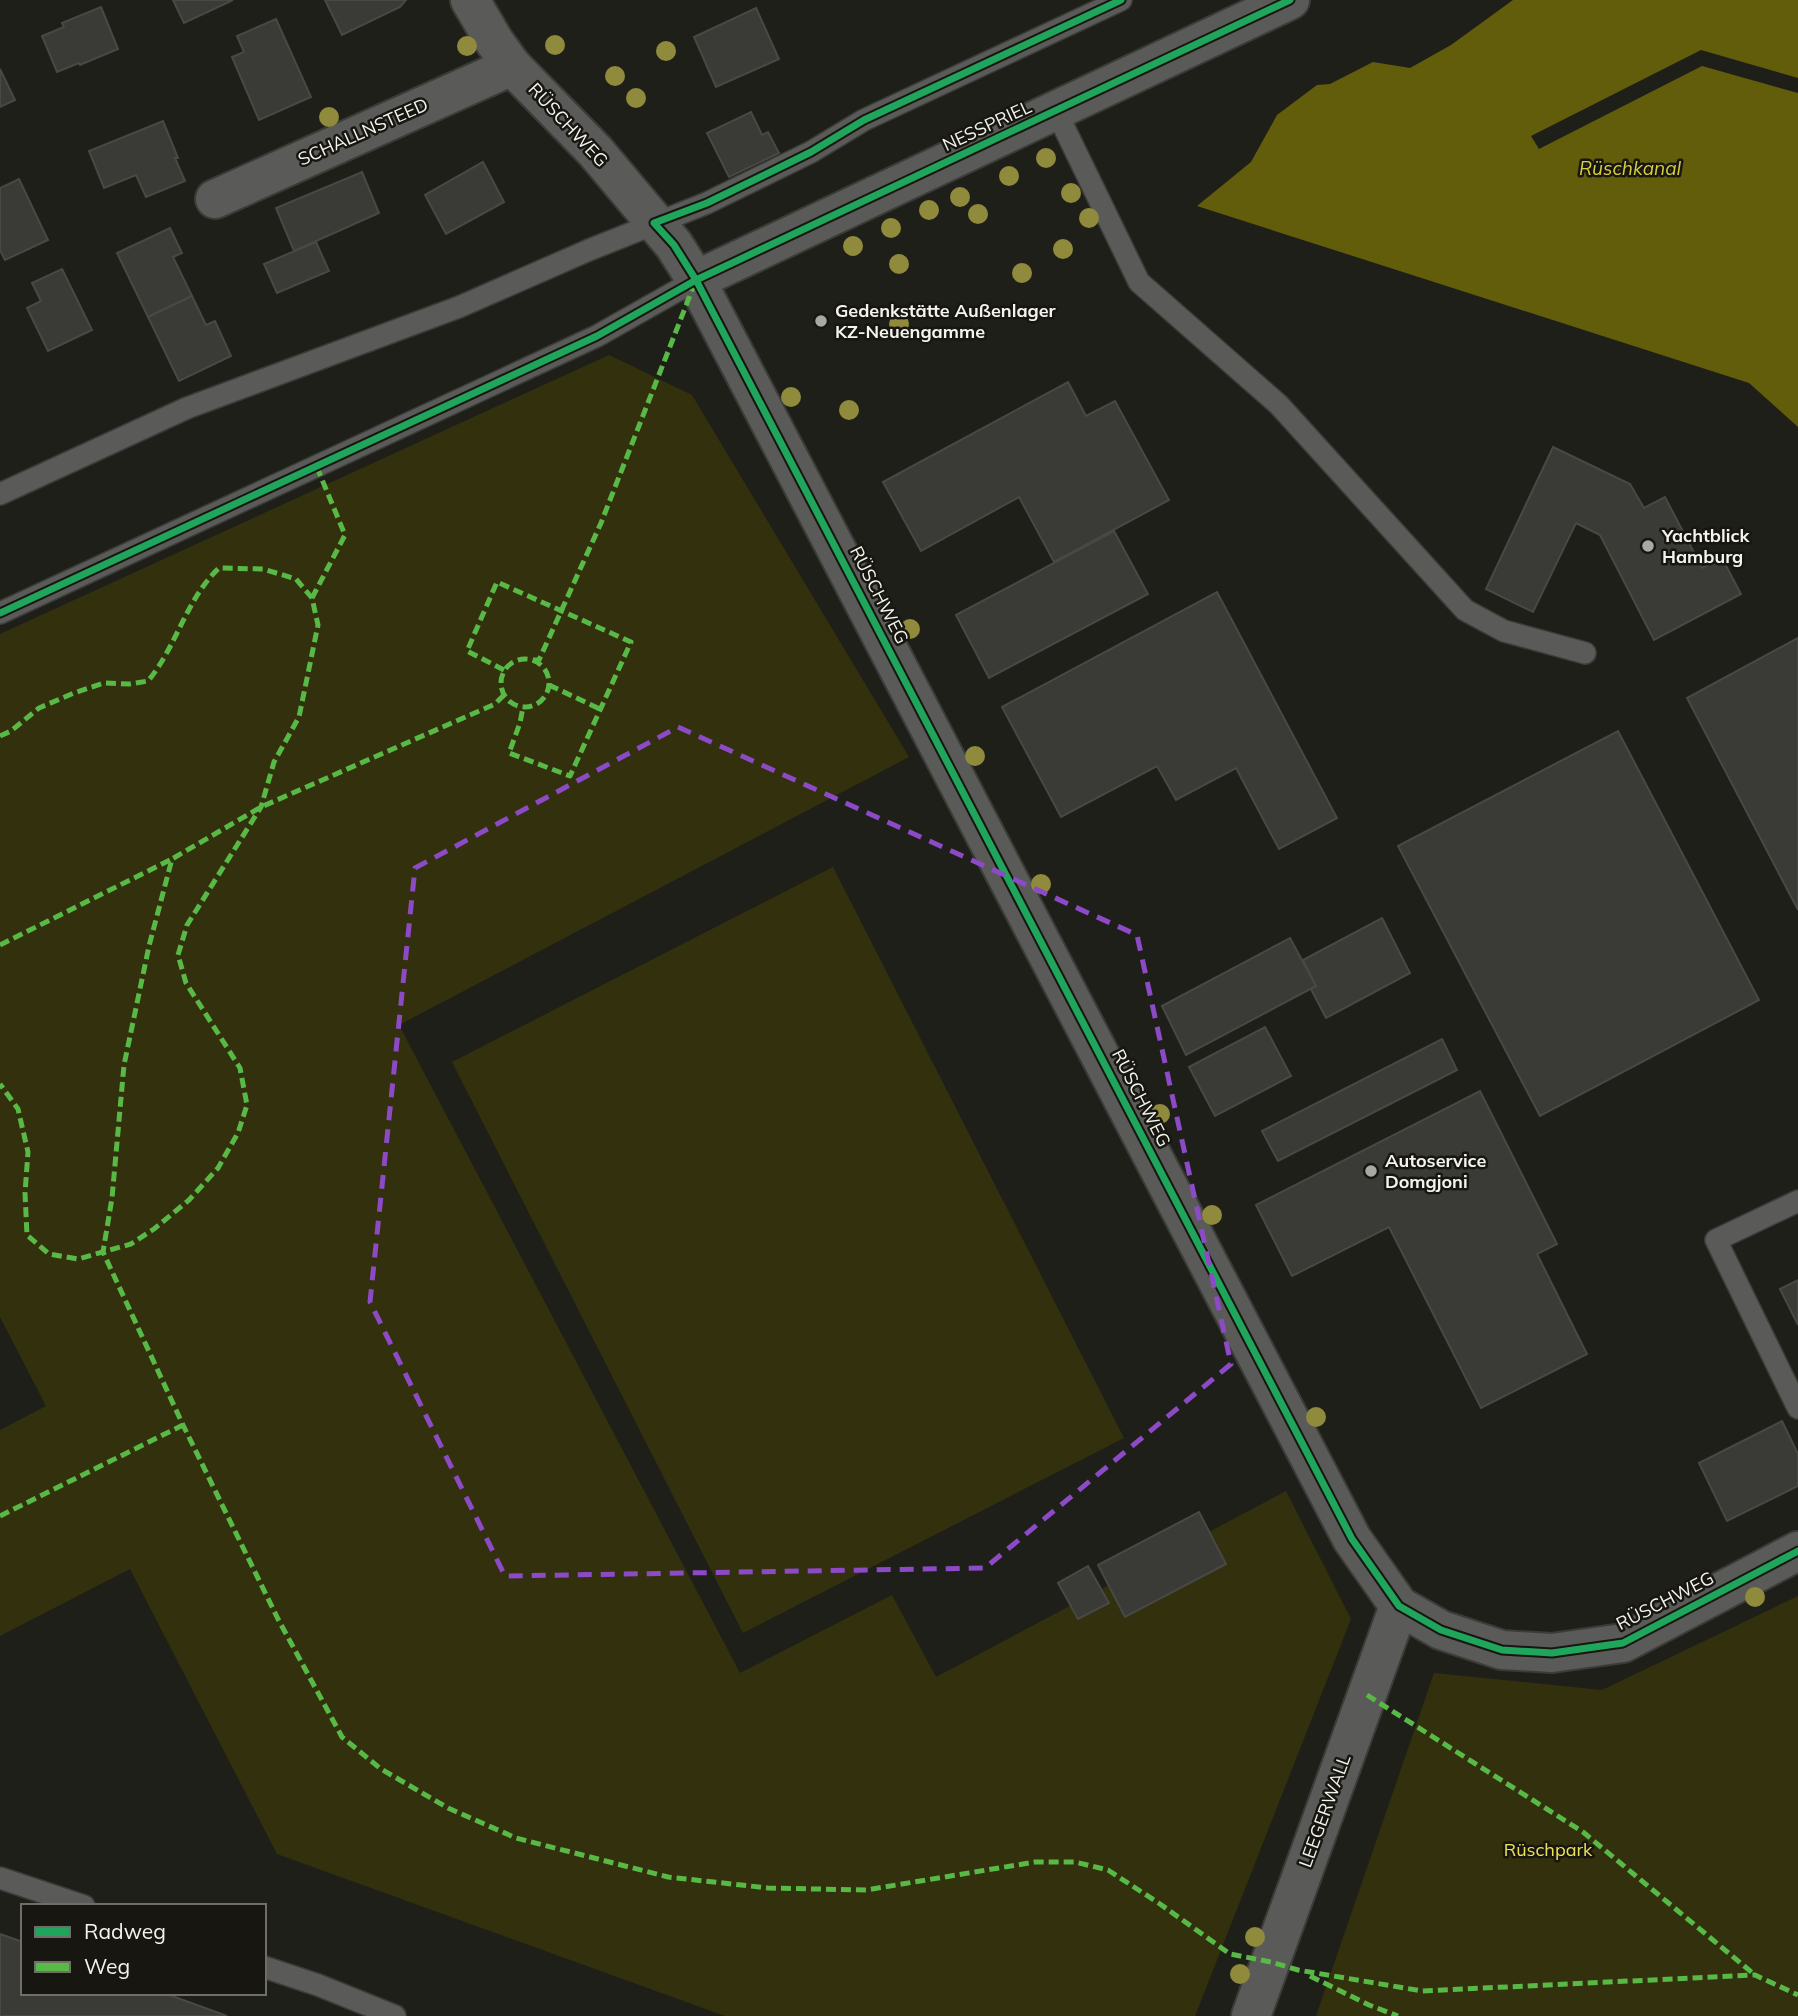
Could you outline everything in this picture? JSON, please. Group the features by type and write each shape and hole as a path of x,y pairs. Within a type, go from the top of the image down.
{"street":[{"name":"RÜSCHWEG","path":"470,0 512,66 595,151 674,245 696,280 1352,1539 1399,1606 1441,1630 1502,1650 1552,1653 1623,1643 1798,1551"},
{"name":"NESSPRIEL","path":"696,280 1290,0"},
{"name":"SCHALLNSTEED","path":"215,199 512,66"},
{"name":"LEEGERWALL","path":"1251,2016 1399,1606"}],"lane":[{"path":"0,494 187,408 459,307 707,203 811,152 864,120 1121,0"},
{"path":"1056,111 1139,282 1279,405 1465,610 1504,631 1585,653"},
{"path":"0,612 597,336 696,280"},
{"path":"1798,1201 1716,1240 1798,1408"},
{"path":"0,1878 77,1904"},
{"path":"266,1968 395,2016"}],"highlighted area":[{"path":"678,727 1137,935 1231,1364 985,1568 505,1576 370,1302 415,868"}],"green space":[{"path":"609,355 692,395 909,757 399,1025 740,1673 892,1595 936,1677 1286,1491 1351,1619 1195,2016 725,2016 277,1854 130,1569 0,1636 0,1430 46,1406 0,1317 0,634"},
{"path":"833,867 1124,1438 743,1633 452,1062"},
{"name":"Rüschpark","path":"1798,1596 1798,2016 1316,2016 1434,1673 1602,1690"}],"water":[{"name":"Rüschkanal","path":"1513,0 1798,0 1798,427 1749,383 1197,206 1251,162 1277,115 1317,85 1330,84 1373,62 1410,68 1451,45"}],"pier":[{"path":"1701,50 1798,78 1798,93 1702,66 1539,149 1531,136"}],"building":[{"path":"173,0 233,0 184,23"},
{"path":"325,0 406,0 400,7 342,35"},
{"path":"101,7 118,49 57,72 42,36 64,27 62,23"},
{"path":"756,8 779,59 716,87 694,37"},
{"path":"276,19 311,97 259,120 232,57 244,52 237,36"},
{"path":"0,69 15,100 0,107"},
{"path":"751,112 762,135 768,132 779,153 729,177 707,133"},
{"path":"163,121 185,181 146,197 136,175 104,188 89,151"},
{"path":"483,162 504,202 446,234 425,195"},
{"path":"362,172 379,213 294,251 276,208"},
{"path":"19,179 48,240 5,260 0,250 0,188"},
{"path":"170,228 182,253 173,257 192,296 148,317 117,253"},
{"path":"316,242 329,271 277,293 264,264"},
{"path":"62,269 92,330 48,351 27,308 41,301 32,283"},
{"path":"192,296 206,325 215,321 231,356 179,381 148,317"},
{"path":"1068,382 1086,416 1115,401 1169,500 1054,562 1019,497 921,551 883,482"},
{"name":"Yachtblick Hamburg","path":"1553,447 1630,484 1644,508 1665,497 1702,568 1722,558 1741,594 1654,640 1600,535 1576,523 1533,612 1486,589"},
{"path":"1114,531 1148,594 989,678 956,615"},
{"path":"1217,592 1337,818 1279,849 1236,768 1176,800 1157,766 1061,817 1002,707"},
{"path":"1798,638 1798,910 1687,698"},
{"path":"1618,731 1759,1000 1540,1116 1398,846"},
{"path":"1382,918 1410,973 1326,1018 1311,989 1316,986 1303,960"},
{"path":"1290,938 1316,986 1186,1055 1162,1006"},
{"path":"1265,1027 1291,1076 1215,1116 1189,1067"},
{"path":"1442,1039 1457,1070 1278,1161 1262,1131"},
{"path":"1480,1091 1557,1244 1537,1254 1587,1354 1481,1408 1389,1227 1292,1276 1256,1205"},
{"path":"1798,1280 1798,1325 1780,1289"},
{"path":"1782,1421 1798,1454 1798,1486 1727,1521 1699,1463"},
{"path":"1199,1512 1226,1564 1125,1617 1098,1565"},
{"path":"1088,1566 1109,1603 1078,1619 1058,1583"},
{"path":"0,1934 21,1941 21,1995 169,1995 227,2016 0,2016"}],"marked path":[{"path":"533,660 539,660 601,523 696,280"},
{"path":"312,598 345,535 316,465"},
{"path":"0,736 11,731 39,708 74,693 104,683 129,684 148,681 167,653 198,594 219,568 263,569 296,579 312,598 318,625 299,717 274,762 261,807 187,925 178,955 186,983 240,1068 247,1105 238,1133 218,1168 189,1200 131,1244 78,1259 49,1254 27,1235 25,1193 28,1152 18,1109 0,1084"},
{"path":"504,670 467,651 497,582 631,642 570,776 509,753 523,707"},
{"path":"525,659 542,666 549,683 542,700 525,707 508,700 501,683 508,666 525,659"},
{"path":"549,685 600,709"},
{"path":"504,695 495,704 261,807 172,859 149,946 124,1065 112,1198 103,1252 183,1425 278,1619 342,1737 381,1769 448,1808 516,1838 668,1877 768,1888 866,1890 1035,1862 1075,1862 1108,1870 1230,1954 1298,1970 1422,1991 1755,1975 1798,1995"},
{"path":"0,945 172,859"},
{"path":"0,1516 183,1425"},
{"path":"1367,1695 1583,1832 1755,1975"},
{"path":"1310,1976 1398,2016"}],"cycle path":[{"path":"1121,0 864,120 811,152 707,203 654,223 674,245 696,280 1352,1539 1399,1606 1441,1630 1502,1650 1552,1653 1623,1643 1798,1551"},
{"path":"0,613 597,336 696,280 1290,0"}],"place":[{"name":"Gedenkstätte Außenlager KZ-Neuengamme","path":"821,321"},
{"name":"Yachtblick Hamburg","path":"1648,546"},
{"name":"Autoservice Domgjoni","path":"1371,1171"}]}
